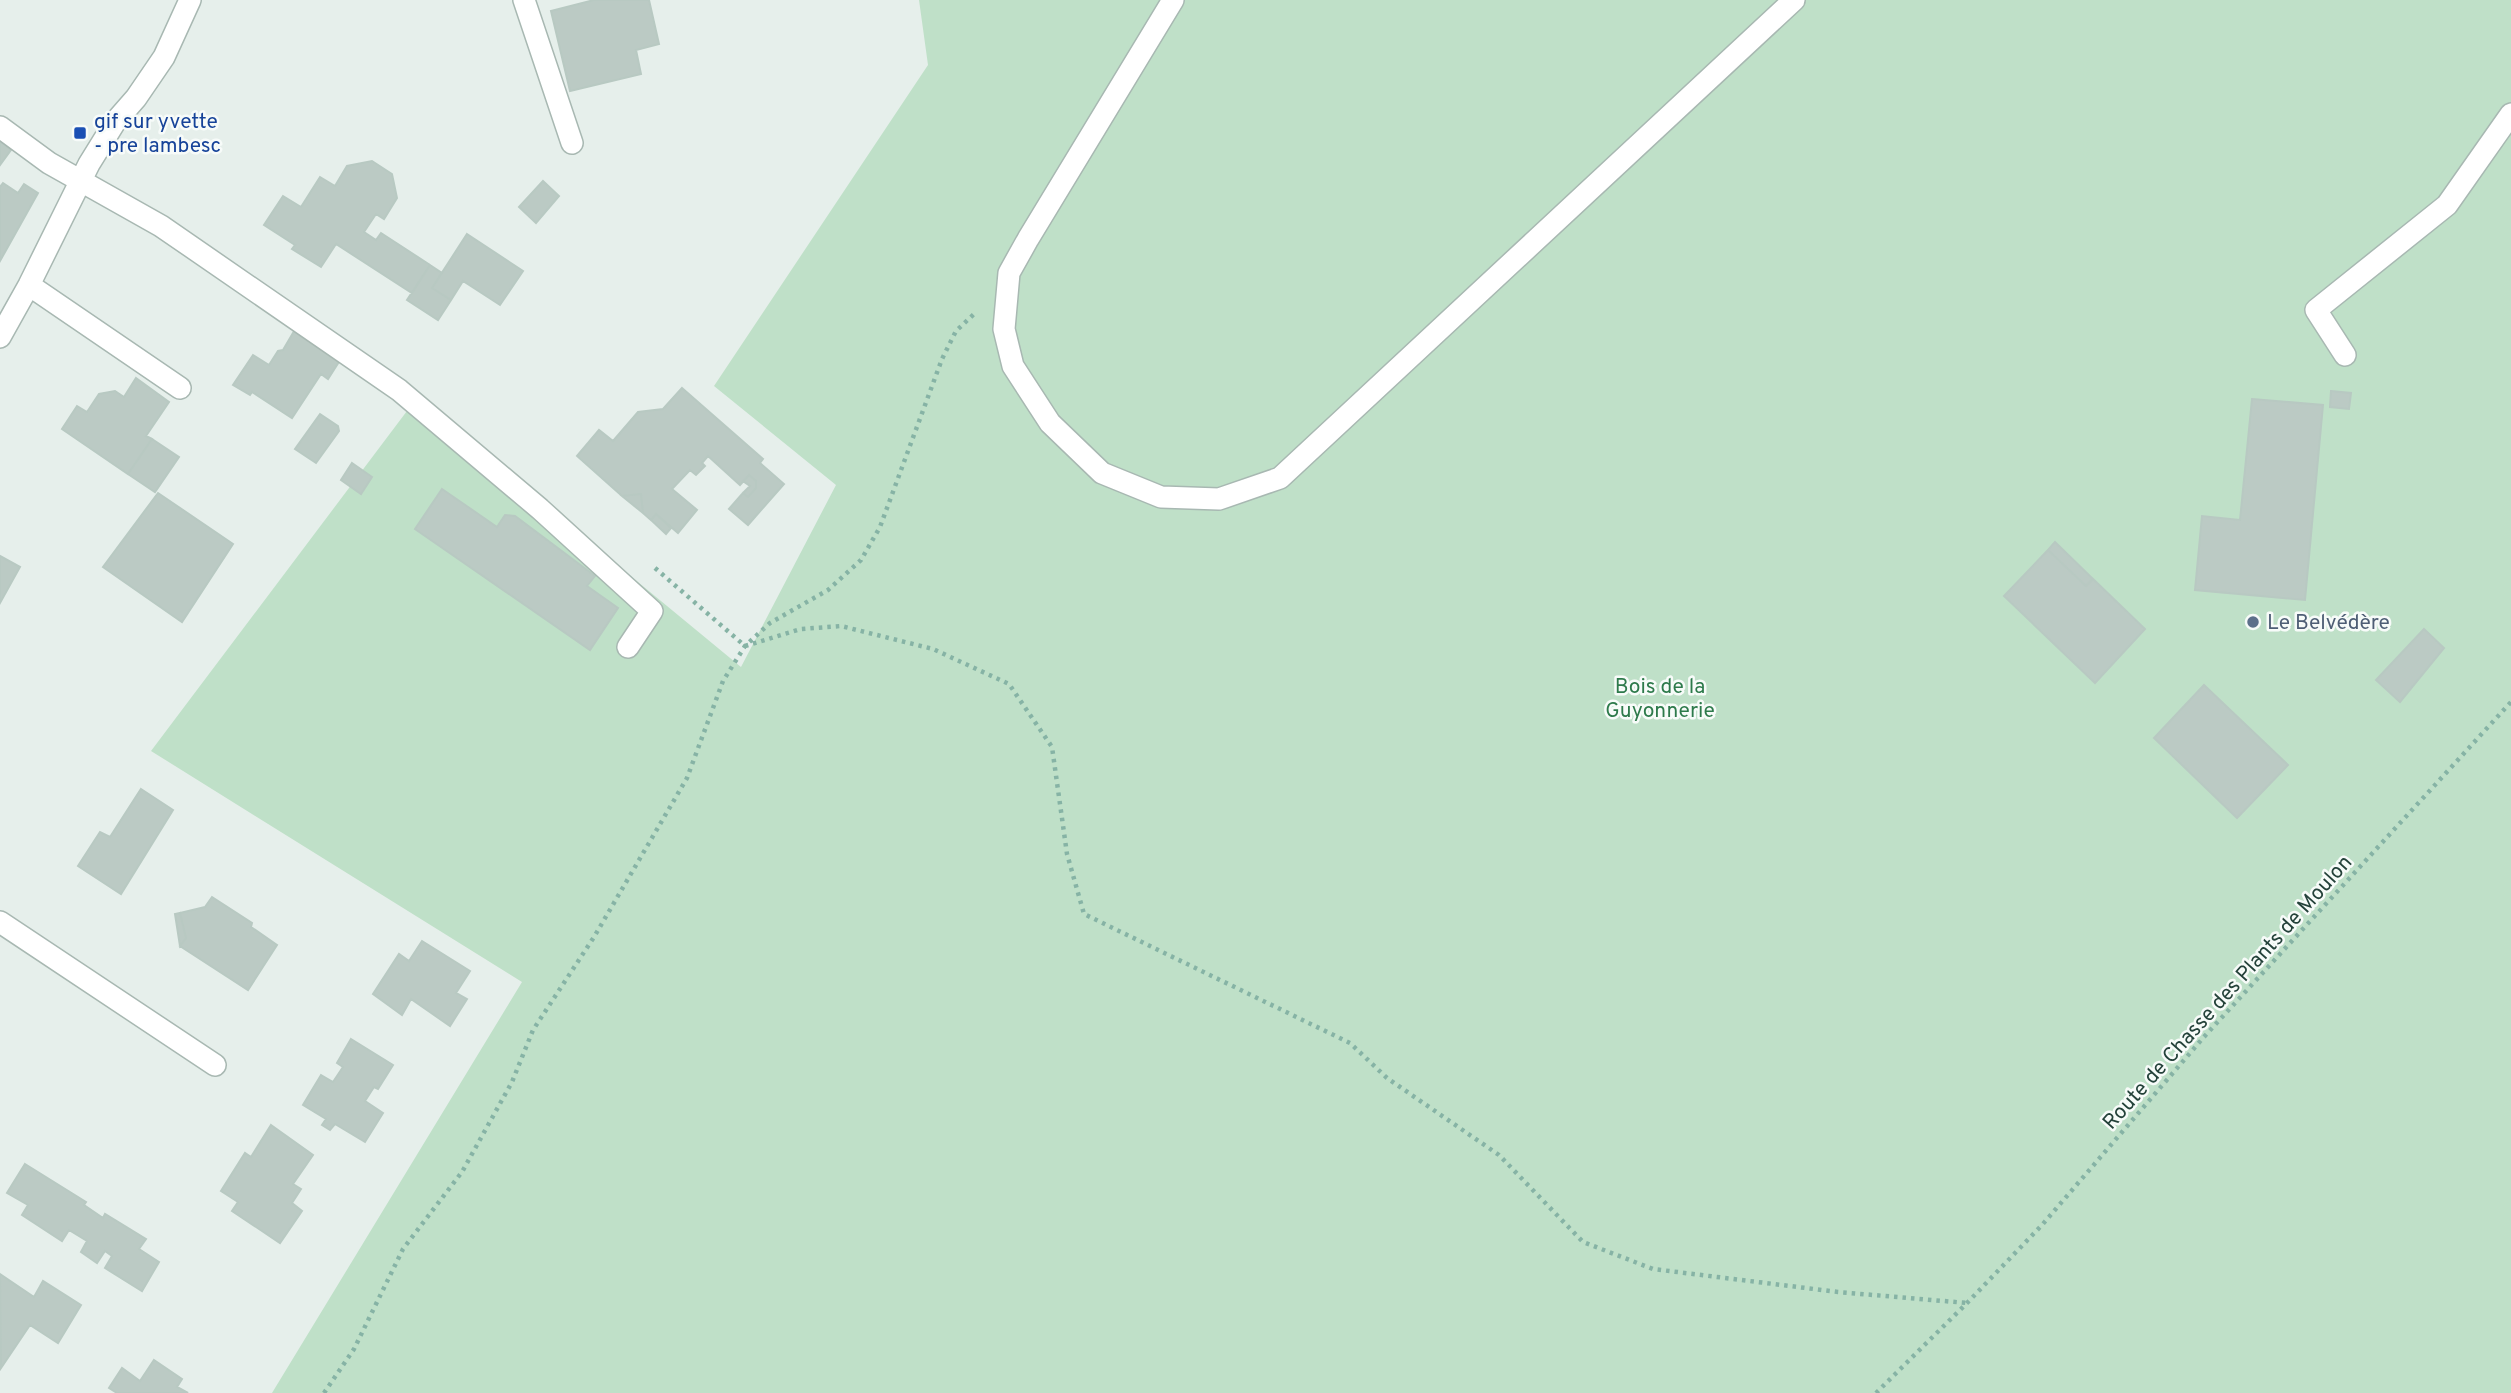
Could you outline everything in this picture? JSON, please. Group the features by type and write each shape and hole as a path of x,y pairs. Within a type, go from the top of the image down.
{"street":[{"path":"0,337 89,164 115,122 164,57 190,0"},
{"path":"524,0 572,143"},
{"path":"1174,0 1009,273 1004,330 1013,366 1050,423 1102,473 1161,497 1219,499 1280,478 1794,0"},
{"path":"2345,355 2316,310 2447,205 2511,114"},
{"path":"0,127 49,163 161,226 400,390 530,501 652,611 628,647"},
{"path":"29,285 180,388"},
{"path":"0,922 215,1065"}],"path":[{"path":"324,1393 354,1349 403,1249 462,1172 512,1082 533,1030 594,937 687,778 723,681 745,646 770,623 828,590 861,560 880,527 942,359 956,331 975,313"},
{"path":"745,646 801,629 841,626 933,649 1009,684 1052,747 1068,854 1084,914 1350,1043 1387,1078 1499,1155 1583,1242 1653,1269 1838,1292 1967,1303"},
{"name":"Route de Chasse des Plants de Moulon","path":"1875,1393 2042,1225 2203,1038 2511,702"}],"green space":[{"name":"Bois de la Guyonnerie","path":"919,0 2511,0 2511,1393 272,1393 522,982 151,751 416,399 741,667 836,485 714,386 928,65"}],"building":[{"path":"594,0 649,0 659,44 636,50 641,74 570,91 551,11"},
{"path":"0,141 11,150 0,165"},
{"path":"372,161 392,174 397,198 384,219 376,214 364,232 376,240 381,233 430,265 412,293 336,244 321,267 292,249 295,245 264,225 283,196 301,207 320,177 335,186 347,166"},
{"path":"543,181 559,196 536,223 519,207"},
{"path":"3,183 18,193 24,184 38,193 0,261 0,187"},
{"path":"467,234 523,271 500,305 463,281 451,300 432,288"},
{"path":"430,265 442,273 432,288 451,300 438,320 407,300"},
{"path":"296,328 342,357 328,379 321,374 292,418 252,392 250,395 233,385 253,355 269,365 278,351 283,350"},
{"path":"136,378 169,402 146,436 152,439 128,474 62,429 77,406 87,412 99,394 115,391 124,397"},
{"path":"682,388 763,459 760,463 784,484 748,525 729,509 743,493 748,497 756,488 756,481 749,475 740,485 708,456 702,463 705,466 696,475 690,470 672,489 697,510 678,533 656,514 651,520 643,513 641,494 622,496 577,456 599,430 613,441 638,412 663,409"},
{"path":"2331,391 2351,393 2349,409 2330,407"},
{"path":"2252,399 2323,405 2305,600 2195,590 2202,516 2240,520"},
{"path":"320,414 338,426 339,431 316,463 295,449"},
{"path":"152,439 179,457 155,492 128,474"},
{"path":"352,463 372,477 361,494 341,480"},
{"path":"749,475 756,481 756,488 748,497 743,493 750,486 743,481"},
{"path":"442,489 497,527 505,515 515,516 595,576 587,586 618,608 590,650 415,529"},
{"path":"158,493 233,544 182,622 103,567"},
{"path":"641,494 643,513 622,496"},
{"path":"656,514 671,528 666,534 651,520"},
{"path":"2055,542 2093,579 2086,586 2048,550"},
{"path":"2048,550 2086,586 2093,579 2145,629 2095,683 2004,596"},
{"path":"0,556 20,567 0,603"},
{"path":"2424,629 2444,648 2400,702 2376,680"},
{"path":"2204,685 2288,765 2237,818 2154,738"},
{"path":"141,789 173,810 121,894 78,866 100,832 110,837"},
{"path":"212,897 252,923 251,927 277,945 248,990 180,946 186,938 180,913 205,907"},
{"path":"180,913 186,938 180,946 175,914"},
{"path":"422,941 470,971 456,993 467,999 450,1026 411,999 402,1015 373,994 399,954 409,961"},
{"path":"351,1039 393,1065 378,1089 374,1087 365,1101 383,1113 365,1142 335,1124 330,1130 322,1125 326,1119 303,1105 321,1075 333,1082 343,1067 337,1063"},
{"path":"271,1125 313,1155 293,1184 301,1189 292,1203 302,1211 280,1243 232,1211 238,1202 221,1191 245,1153 251,1157"},
{"path":"25,1164 86,1202 84,1205 103,1218 105,1214 146,1239 139,1249 159,1262 142,1291 105,1268 112,1256 105,1251 97,1263 81,1252 87,1241 69,1230 62,1241 22,1215 28,1205 7,1193"},
{"path":"0,1274 34,1297 43,1281 81,1305 58,1343 30,1325 1,1368"},
{"path":"154,1360 182,1379 177,1387 188,1393 117,1393 109,1388 122,1368 140,1381"}],"place":[{"name":"gif sur yvette - pre lambesc","path":"80,133"},
{"name":"Le Belvédère","path":"2253,622"}]}
